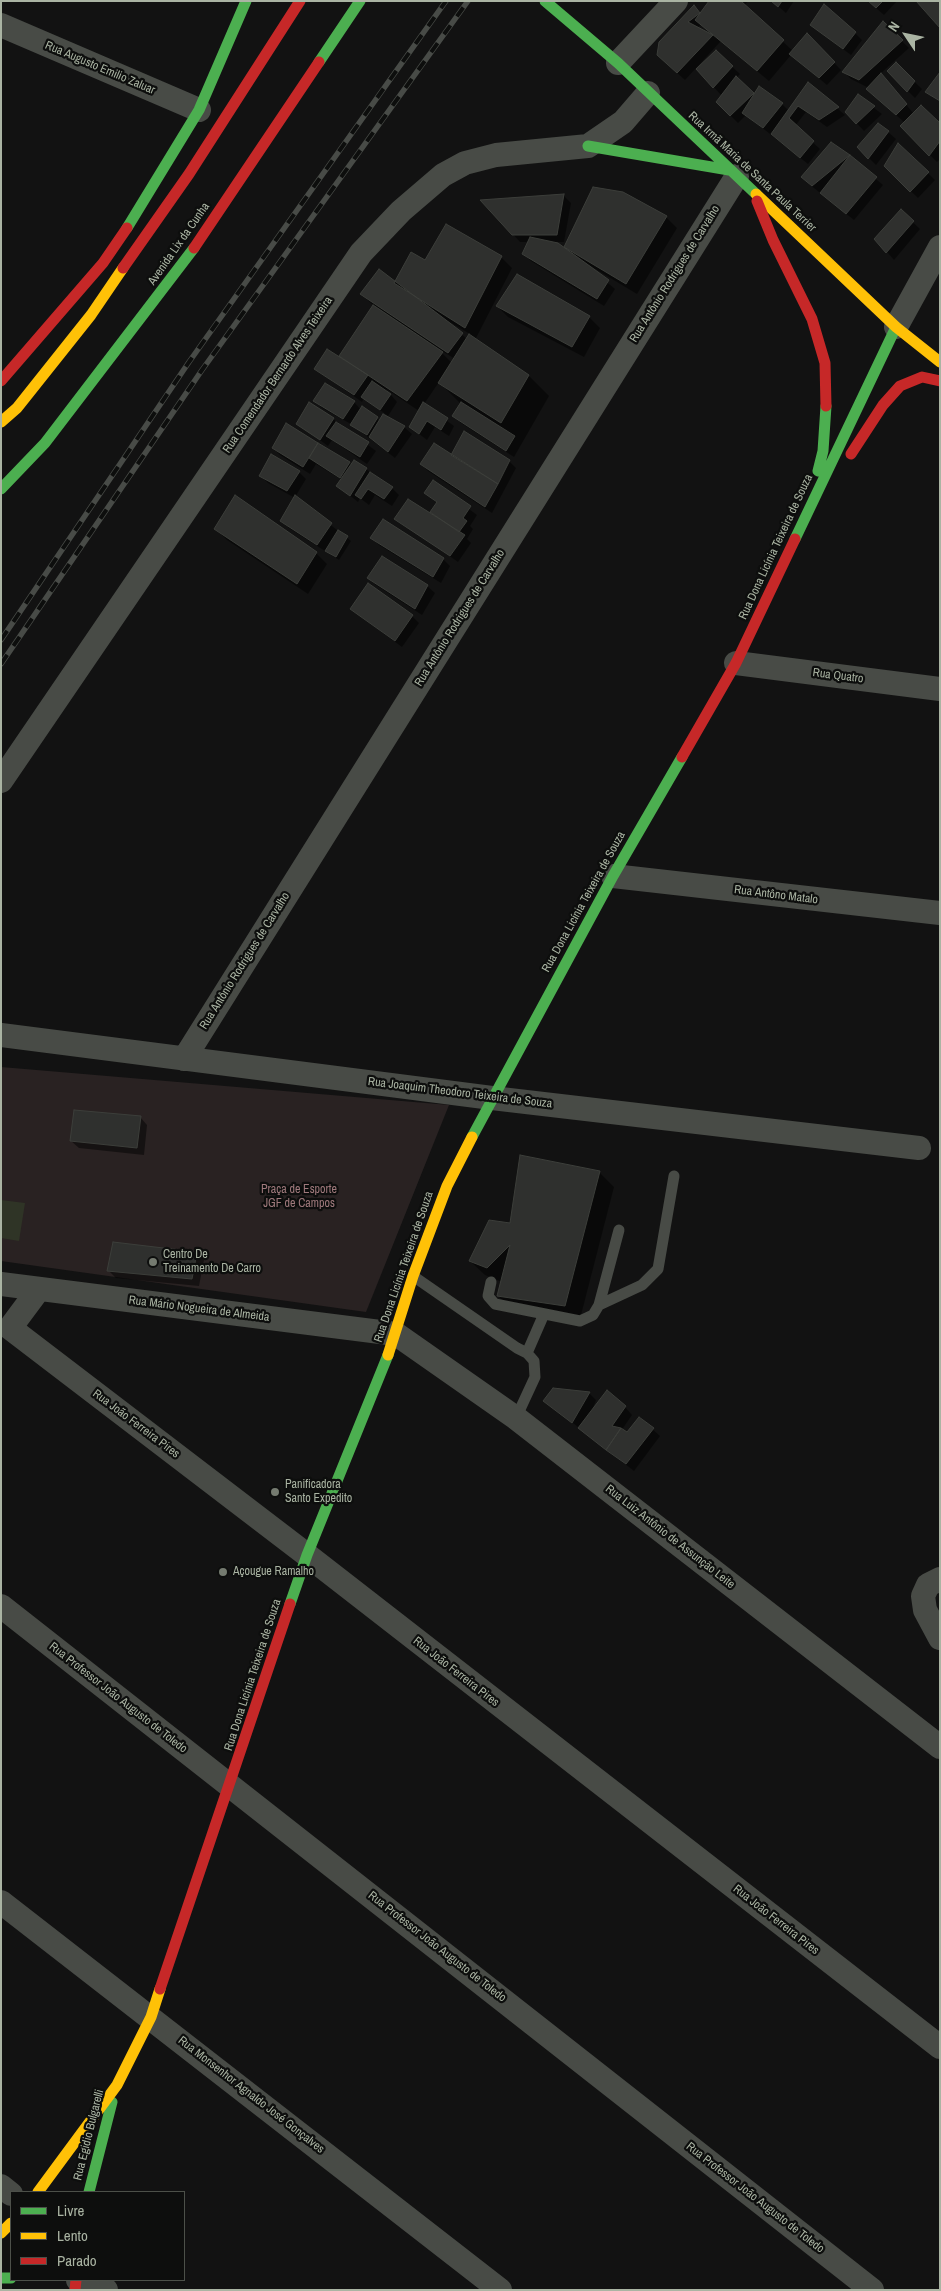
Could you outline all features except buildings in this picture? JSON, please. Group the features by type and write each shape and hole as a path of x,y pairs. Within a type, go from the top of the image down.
{"main road":[{"path":"1,381 43,335 103,263 137,213 199,110 246,1"},
{"path":"1,422 17,408 91,315 189,174 300,1"},
{"name":"Avenida Lix da Cunha","path":"1,489 45,442 180,270 360,1"},
{"name":"Rua Irmã Maria de Santa Paula Terrier","path":"545,1 618,63 896,327 940,362"},
{"path":"588,146 733,173"},
{"path":"754,193 773,240 812,319 825,363 826,407 823,451 809,509"},
{"path":"91,315 137,213"},
{"name":"Rua Dona Licínia Teixeira de Souza","path":"39,2191 116,2085 151,2017 307,1556 396,1334 414,1276 448,1186 492,1098 613,876 736,663 896,327"},
{"path":"15,392 58,358"},
{"path":"809,509 855,448 883,404 900,386 922,377 940,381"},
{"name":"Rua Egidio Bulgarelli","path":"89,2191 116,2085"},
{"path":"1,2233 10,2224"}],"street":[{"path":"618,63 676,1"},
{"name":"Rua Augusto Emilio Zaluar","path":"1,25 199,110"},
{"name":"Rua Comendador Bernardo Alves Teixeira","path":"1,781 361,253 401,211 443,175 465,163 496,155 588,146 633,114 648,93"},
{"name":"Rua Antônio Rodrigues de Carvalho","path":"184,1059 733,173"},
{"path":"896,327 940,246"},
{"name":"Rua Quatro","path":"736,663 940,689"},
{"name":"Rua Antôno Matalo","path":"613,876 940,913"},
{"name":"Rua Joaquim Theodoro Teixeira de Souza","path":"1,1035 492,1098 919,1148"},
{"name":"Rua Mário Nogueira de Almeida","path":"1,1284 396,1334"},
{"name":"Rua João Ferreira Pires","path":"39,1289 6,1333 307,1556 940,2048"},
{"name":"Rua Luiz Antônio de Assunção Leite","path":"396,1334 516,1418 940,1747"},
{"path":"940,1579 928,1585 923,1596 925,1610 940,1638"},
{"name":"Rua Professor João Augusto de Toledo","path":"1,1606 872,2290"},
{"name":"Rua Monsenhor Agnaldo José Gonçalves","path":"1,1902 500,2290"},
{"path":"80,2281 106,2290"}],"lane":[{"path":"599,1305 642,1285 658,1268 674,1176"},
{"path":"491,1282 488,1296 495,1304 580,1321 593,1315 599,1305 619,1230"},
{"path":"414,1276 527,1353 534,1361 535,1377 516,1418"},
{"path":"527,1353 544,1314"}],"green space":[{"name":"Praça de Esporte JGF de Campos","path":"1,1067 449,1105 366,1312 1,1261"}],"shaded area":[{"path":"1,1200 25,1203 19,1241 1,1238"}],"railway":[{"path":"1,640 189,362 446,1"},
{"path":"1,664 202,370 468,1"}],"traffic: fast":[{"path":"127,228 199,110 246,1"},
{"path":"319,62 360,1"},
{"path":"545,1 618,63 756,194"},
{"path":"588,146 729,170"},
{"path":"1,489 45,443 194,248"},
{"path":"795,539 896,327"},
{"path":"818,471 823,451 826,406"},
{"path":"472,1137 613,876 682,757"},
{"path":"290,1604 307,1555 388,1355"},
{"path":"89,2191 112,2102"},
{"path":"1,2278 10,2278"}],"traffic: slow":[{"path":"756,194 896,327 940,362"},
{"path":"1,422 17,408 91,315 123,268"},
{"path":"388,1355 413,1276 447,1186 472,1137"},
{"path":"39,2191 117,2085 151,2017 160,1989"},
{"path":"1,2233 10,2224"}],"traffic: jam":[{"path":"123,268 189,174 300,1"},
{"path":"194,248 319,62"},
{"path":"757,201 773,240 812,319 825,363 826,406"},
{"path":"1,381 103,263 127,228"},
{"path":"851,454 883,405 900,386 922,377 940,381"},
{"path":"682,757 736,663 795,539"},
{"path":"160,1989 290,1604"},
{"path":"75,2290 76,2281"}],"place":[{"name":"Centro De Treinamento De Carro","path":"153,1262"},
{"name":"Panificadora Santo Expedito","path":"275,1492"},
{"name":"Açougue Ramalho","path":"223,1572"}]}
